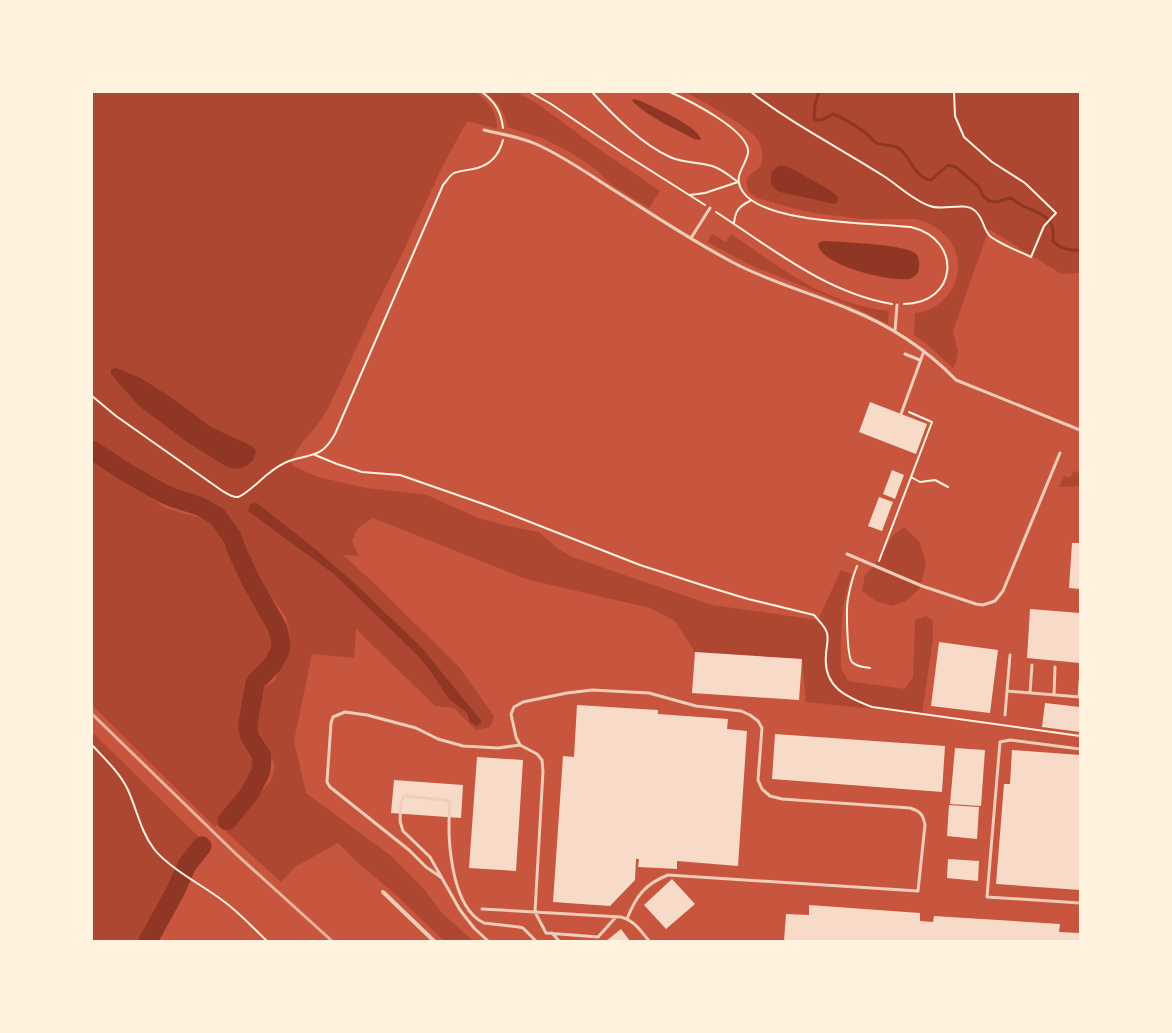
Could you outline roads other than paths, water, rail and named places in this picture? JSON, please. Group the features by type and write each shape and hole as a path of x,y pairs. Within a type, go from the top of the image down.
{"street":[{"path":"384,892 434,941"}],"lane":[{"path":"484,130 535,144 584,170 735,264 759,275 849,309 895,332 924,351 956,380 1080,430"},
{"path":"691,238 710,208"},
{"path":"895,332 897,305"},
{"path":"901,412 924,351"},
{"path":"905,354 920,360"},
{"path":"847,554 922,586 976,604 982,605 995,601 1003,591 1060,453"},
{"path":"1005,715 1010,655"},
{"path":"1030,693 1032,664"},
{"path":"1054,695 1055,667"},
{"path":"1007,691 1079,697 1080,681"},
{"path":"520,745 516,736 511,714 514,707 523,702 567,693 592,690 649,693 696,706 741,711 750,714 758,721 762,728 758,780 762,789 770,796 782,799 910,808 919,811 923,816 925,825 918,892 668,875 654,881 646,888 636,899 627,919"},
{"path":"443,879 426,867 409,850 330,787 327,782 331,722 334,717 345,712 366,715 416,728 438,739 463,746 498,748 520,745 537,754 542,760 542,765 534,912 546,933 598,937 616,917"},
{"path":"1080,749 1010,740 1000,742 987,897 1080,903"},
{"path":"488,941 474,928 460,910 438,868 430,857 407,835 401,826 402,802 404,796 447,800 449,802 449,834 457,883 460,895 466,906 480,921 484,923 523,928 536,941"},
{"path":"482,909 616,917 627,919 634,923 649,941"},
{"path":"552,933 560,941"}],"waterway":[{"path":"819,92 815,104 814,119 822,120 833,114 846,120 866,133 877,143 897,147 903,152 918,173 926,179 931,180 948,165 956,167 979,187 983,196 989,201 997,202 1010,198 1041,214 1050,221 1053,241 1056,244 1065,249 1080,250"},
{"path":"92,450 162,493 199,506 217,516 232,537 251,581 278,629 281,644 280,651 273,664 255,683 248,723 250,737 262,756 261,771 250,793 227,821"},
{"path":"148,941 175,892 187,865 202,846"}],"railway":[{"path":"92,714 236,854 332,941"}]}
